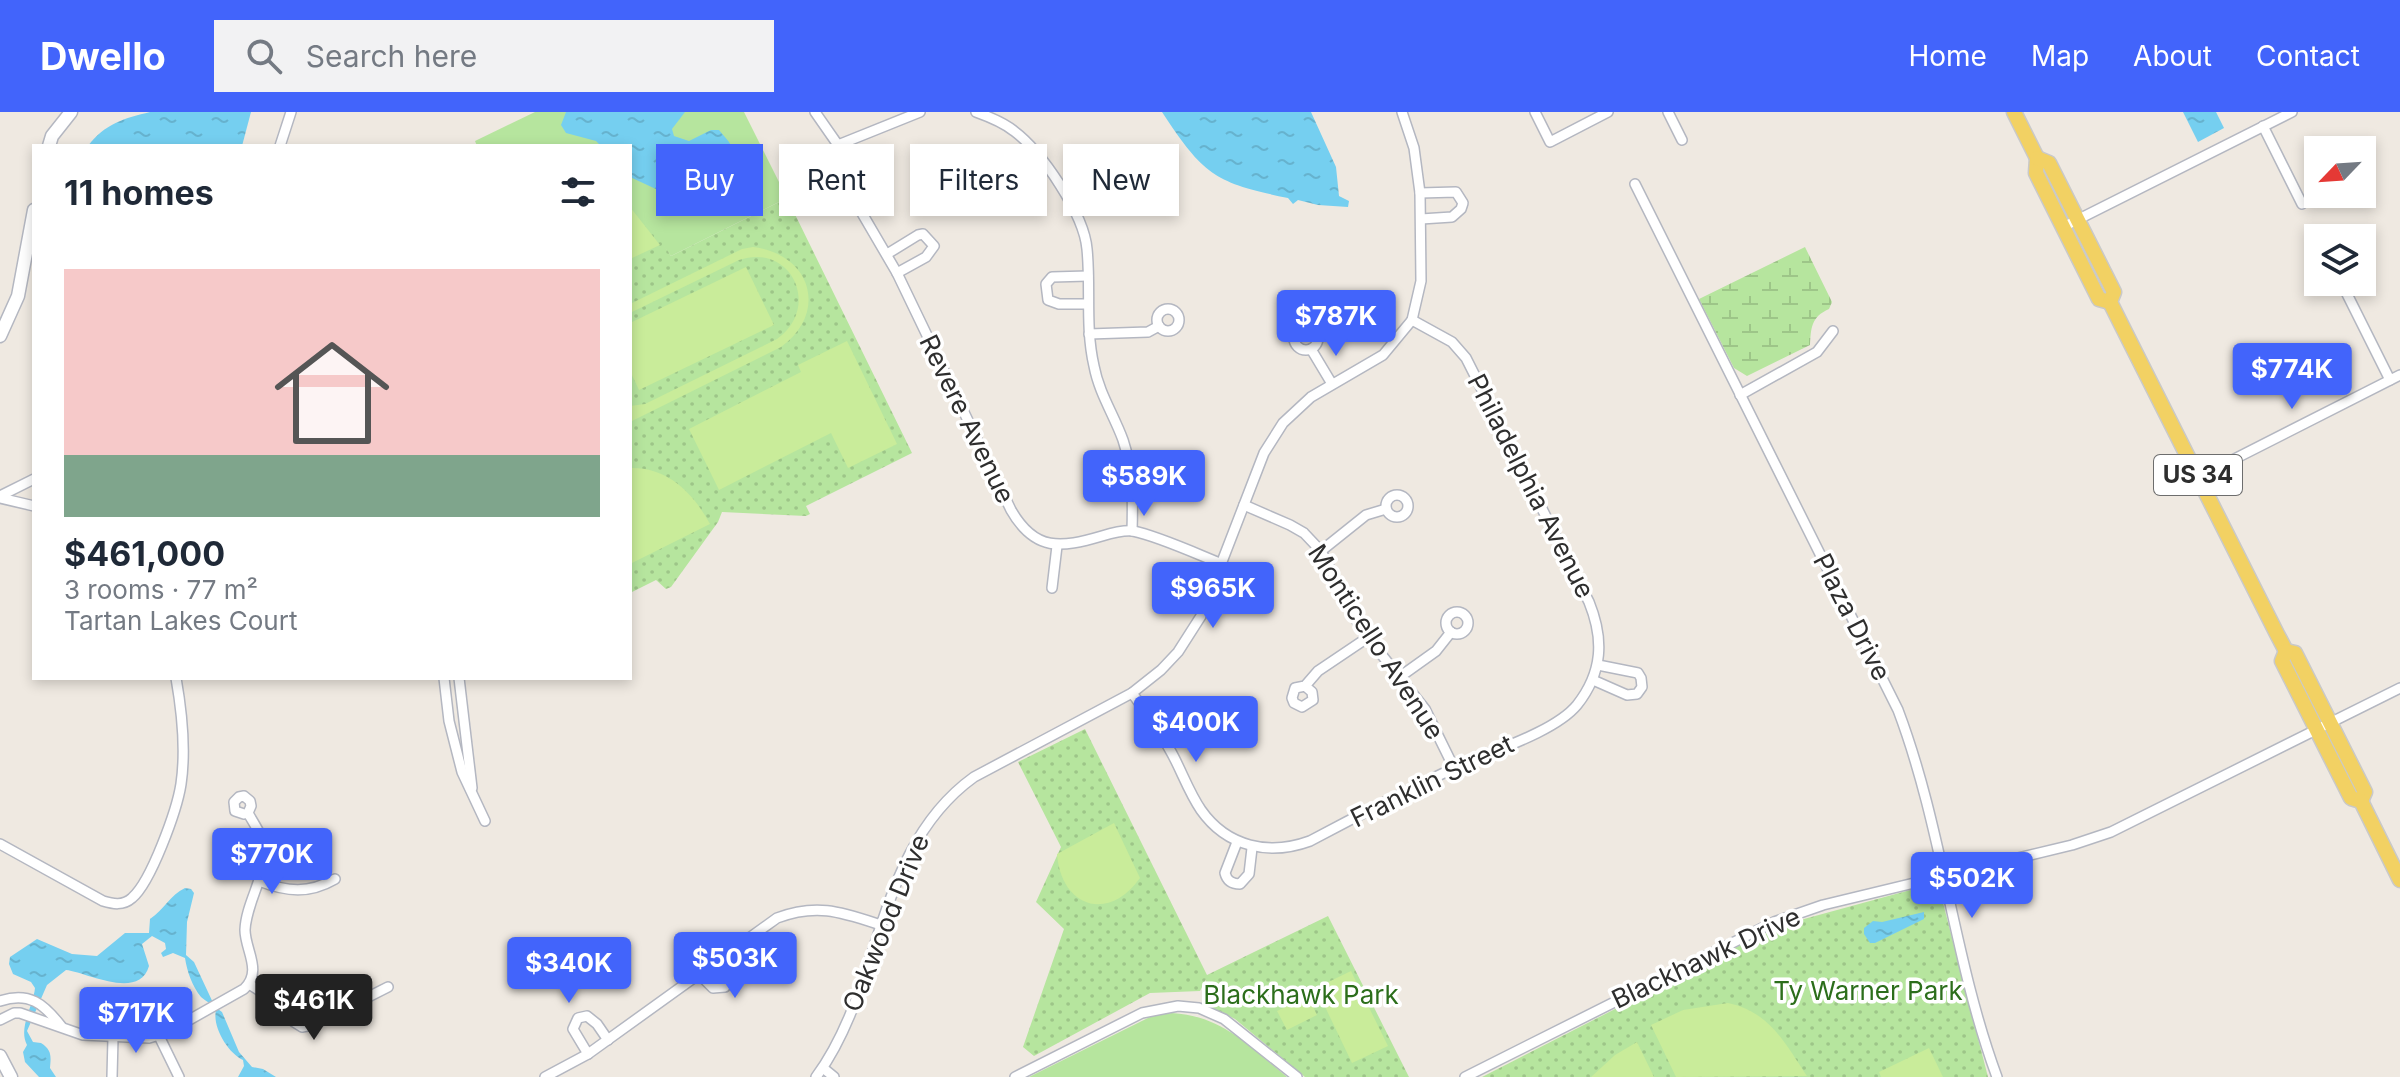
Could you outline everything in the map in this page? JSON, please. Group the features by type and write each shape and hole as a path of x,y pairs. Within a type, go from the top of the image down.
{"main road":[{"name":"US 34","path":"2014,112 2037,158 2036,173 2099,299 2110,302 2286,651 2282,661 2316,732 2351,798 2361,801 2400,880"},
{"name":"US 34","path":"2037,158 2049,163 2114,292 2110,302"},
{"name":"US 34","path":"2286,651 2295,653 2331,724 2365,792 2361,801"}],"street":[{"path":"50,144 52,136 71,112"},
{"path":"281,144 291,112"},
{"name":"Revere Avenue","path":"815,112 837,144"},
{"path":"840,144 920,112"},
{"path":"976,112 1005,125 1022,137 1067,196 1084,233 1089,334 1100,388 1119,430 1130,468 1132,531"},
{"name":"Oakwood Drive","path":"816,1077 849,1016 881,925 919,834 952,795 974,777 1132,693 1161,670 1188,638 1201,616 1264,453 1283,423 1303,404 1332,384 1383,355 1412,320 1421,281 1420,193 1416,157 1402,112"},
{"path":"1535,112 1550,142 1608,112"},
{"path":"1668,112 1682,140"},
{"path":"2063,227 2292,112"},
{"path":"2263,126 2302,204"},
{"name":"Plaza Drive","path":"1635,184 1898,710 1919,770 1982,1033 1997,1077"},
{"path":"1420,193 1456,192 1463,203 1452,217 1421,219"},
{"name":"Revere Avenue","path":"864,216 897,273 1016,519 1037,539 1057,546"},
{"path":"0,336 18,296 32,221"},
{"path":"887,254 918,235 923,234 932,241 934,246 930,254 897,273"},
{"path":"1088,276 1052,277 1046,284 1048,300 1059,304 1088,304"},
{"path":"2348,296 2390,380"},
{"name":"Philadelphia Avenue","path":"1412,320 1452,342 1472,367 1589,602 1600,633 1598,665 1593,680"},
{"path":"1089,334 1148,332 1159,326"},
{"path":"1740,395 1817,352 1833,331"},
{"path":"1311,349 1332,384"},
{"path":"2199,477 2400,375"},
{"path":"0,497 32,480"},
{"path":"0,497 32,505"},
{"name":"Monticello Avenue","path":"1244,505 1304,533 1321,551 1367,638 1425,709 1454,768"},
{"path":"1321,551 1366,515 1386,509"},
{"path":"1052,588 1057,546 1111,533 1132,531 1222,564"},
{"path":"1401,676 1436,651 1451,632"},
{"path":"1305,686 1318,671 1367,638"},
{"path":"1593,680 1627,695 1637,694 1642,687 1638,673 1598,665"},
{"path":"0,844 103,901 116,905 131,899 141,886 167,832 181,783 182,731 176,680"},
{"path":"444,680 449,721 462,772 485,821"},
{"path":"459,680 472,792"},
{"name":"Franklin Street","path":"1252,848 1290,847 1310,841 1454,768 1557,721 1577,705 1593,680"},
{"name":"Blackhawk Drive","path":"1465,1077 1774,922 1823,905 2072,845 2111,832 2400,688"},
{"path":"1132,693 1162,736 1201,810 1215,826 1237,842 1252,848 1249,874 1240,884 1235,884 1225,873 1237,842"},
{"path":"0,1020 14,1013 83,1035 113,1038 159,1036 249,984 253,963 245,931 259,881 264,846 248,813"},
{"path":"259,881 292,891 317,888 335,879"},
{"path":"545,1077 588,1054 777,918 804,910 833,910 881,925"},
{"path":"699,974 713,988 725,987 730,976 721,958"},
{"path":"249,984 279,1003 302,1027 313,1025 388,987"},
{"path":"0,1001 15,996 34,1000 48,1009 61,1026"},
{"path":"1015,1077 1142,1013 1178,1006 1199,1008 1224,1019 1297,1077"},
{"path":"588,1054 573,1029 578,1018 587,1016 592,1019 608,1040"},
{"path":"159,1036 179,1077"},
{"path":"112,1077 113,1038"},
{"path":"0,1056 11,1077"},
{"path":"823,1068 834,1077"}],"green space":[{"path":"535,112 744,112 760,144 656,144 656,216 751,216 671,256 632,204 632,144 476,144 475,141"},
{"path":"763,150 779,182 779,202 763,210"},
{"path":"779,202 779,216 796,216 912,453 806,506 810,514 806,516 722,512 671,587 666,589 656,580 632,592 632,203 671,256 751,216 763,216 763,210"},
{"path":"632,210 660,245 632,258"},
{"path":"753,247 773,252 800,272 807,286 809,302 805,318 796,333 781,347 632,421 632,406 645,404 777,339 790,326 797,311 798,295 794,281 786,269 773,260 757,257 739,260 632,312 632,303 742,249"},
{"path":"1805,247 1832,302 1829,309 1815,319 1810,345 1747,376 1734,368 1699,299"},
{"path":"746,267 774,325 639,390 632,375 632,322"},
{"path":"847,341 897,444 848,468 831,433 719,490 689,429 801,372 798,365"},
{"path":"632,468 656,472 678,484 696,502 710,524 632,563"},
{"name":"Blackhawk Park","path":"1085,729 1207,975 1328,916 1409,1077 1305,1077 1235,1019 1203,1003 1206,979 1200,991 1150,993 1034,1056 1023,1047 1064,929 1036,902 1061,847 1018,762"},
{"path":"1114,823 1140,878 1114,901 1088,903 1067,886 1060,872 1057,854"},
{"name":"Ty Warner Park","path":"1925,886 1935,888 1941,895 1988,1077 1482,1077 1754,938 1804,919"},
{"path":"1351,971 1388,1046 1352,1063 1316,988"},
{"path":"1308,996 1317,1015 1287,1030 1277,1011"},
{"path":"1728,1003 1743,1007 1766,1021 1807,1076 1676,1077 1651,1025 1683,1010"},
{"path":"1154,1015 1190,1015 1221,1027 1248,1044 1287,1077 1029,1077"},
{"path":"1637,1042 1654,1077 1591,1077 1615,1055"},
{"path":"1929,1048 1943,1077 1881,1077 1879,1072"}],"water":[{"path":"150,112 251,112 243,144 90,144 101,132"},
{"path":"566,112 685,112 672,129 674,136 689,141 711,130 719,130 730,144 656,144 656,189 632,178 632,144 599,144 566,133 561,125"},
{"path":"1162,112 1311,112 1336,167 1339,196 1349,201 1348,207 1298,200 1293,204 1288,198 1226,181 1200,163"},
{"path":"2183,112 2216,112 2224,128 2198,142"},
{"path":"185,888 194,893 187,922 186,955 194,962 215,1007 222,1012 239,1052 252,1067 276,1077 238,1077 244,1066 243,1060 222,1039 216,1024 216,1010 195,988 185,958 173,953 163,957 161,953 166,949 165,943 152,936 142,944 149,966 135,982 111,982 66,970 47,985 27,1031 33,1042 41,1043 49,1051 50,1068 56,1077 39,1077 25,1062 23,1052 27,1045 25,1025 35,988 31,982 13,974 10,957 37,939 72,954 97,956 125,933 149,933 150,919"},
{"path":"1924,912 1924,919 1875,943 1870,943 1864,934 1864,928 1873,921 1882,922"}]}
